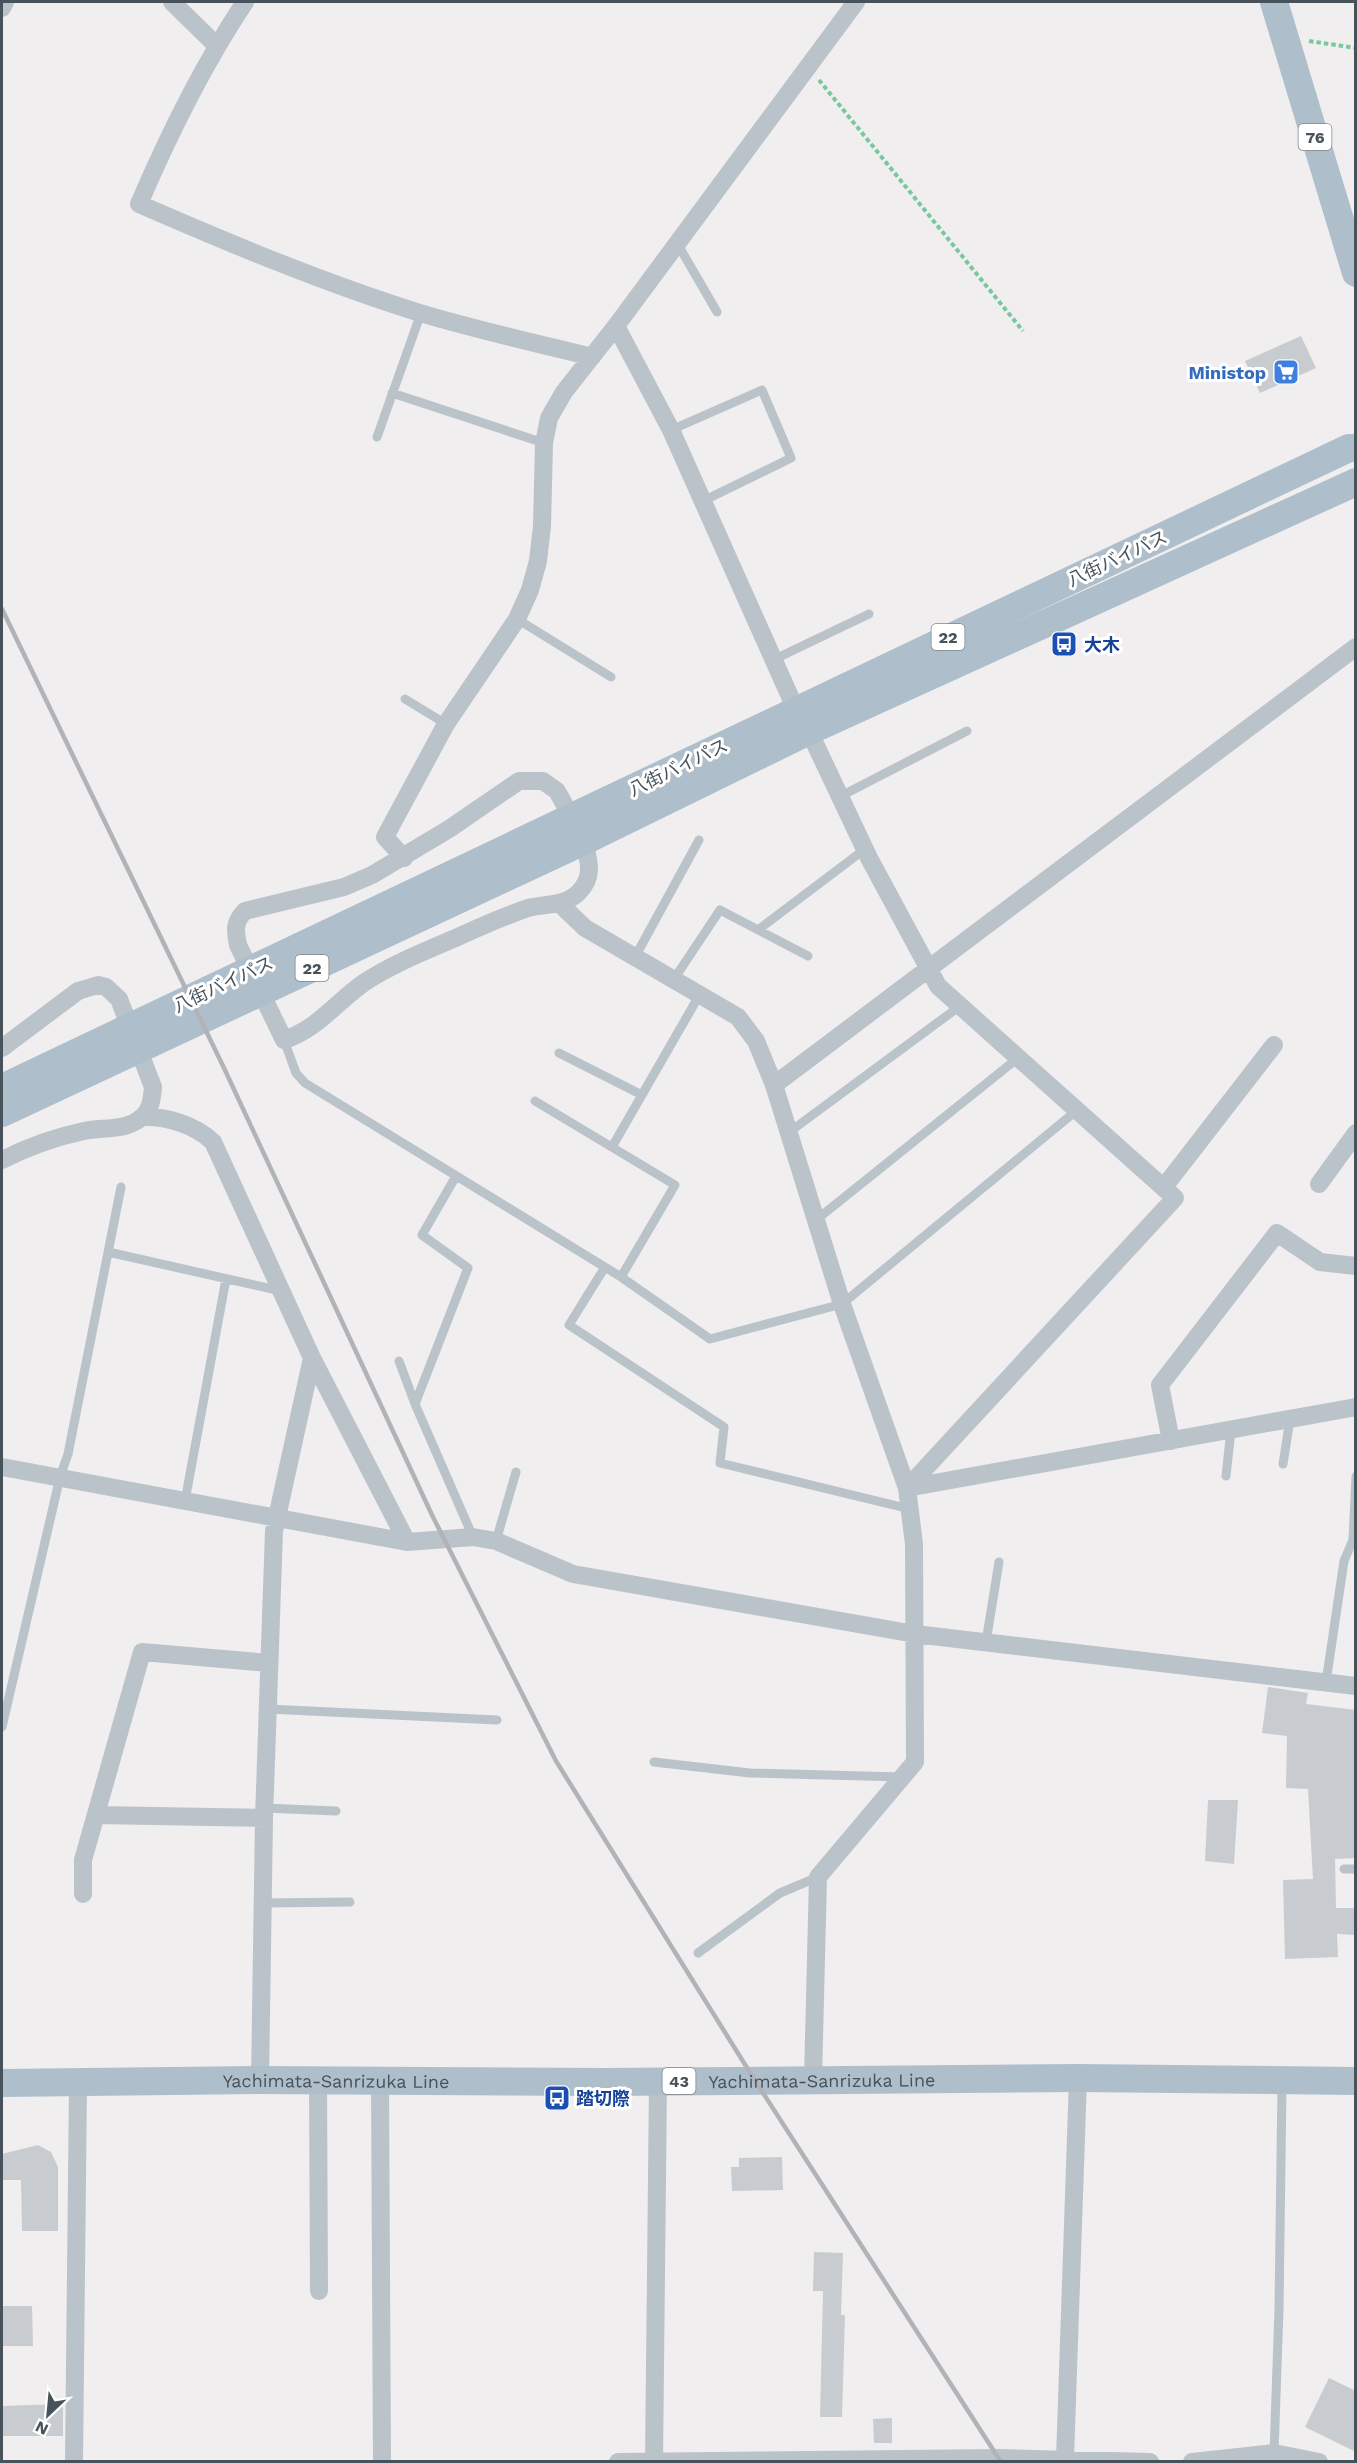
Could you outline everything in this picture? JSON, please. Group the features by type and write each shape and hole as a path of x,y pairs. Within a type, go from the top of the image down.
{"main road":[{"name":"76","path":"1274,2 1356,273"},
{"name":"八街バイパス","path":"2,1113 65,1072 578,829 1349,448 1356,448"},
{"name":"八街バイパス","path":"802,720 1356,482"},
{"name":"八街バイパス","path":"2,1088 65,1072"},
{"name":"Yachimata-Sanrizuka Line","path":"2,2083 260,2080 380,2083 658,2082 1078,2078 1356,2081"}],"street":[{"path":"2,8 5,2"},
{"path":"172,2 216,45"},
{"path":"245,2 216,45 139,204 231,244 328,282 421,313 592,357"},
{"path":"404,858 385,837 446,724 518,620 530,590 538,561 542,526 544,443 549,418 564,392 616,326 856,2"},
{"path":"616,326 671,430 802,720 927,969 938,986 1175,1198 906,1488"},
{"path":"774,1085 1356,647"},
{"path":"519,781 543,781 557,792 578,829 591,867 588,880 580,891 560,904 531,908 486,924 381,972 362,984 304,1034 284,1040 238,945 237,919 245,911 253,908 344,886 404,858 519,781"},
{"path":"560,904 585,928 738,1017 756,1041 774,1085 842,1304 906,1488 914,1544 915,1762 818,1877 813,2079"},
{"path":"2,1048 78,991 87,986 106,987 119,999 153,1087 152,1098 142,1117"},
{"path":"1164,1187 1274,1045"},
{"path":"2,1160 32,1145 85,1131 126,1126 142,1117 155,1117 195,1128 213,1142 312,1358 407,1542"},
{"path":"1319,1184 1356,1133"},
{"path":"1171,1441 1160,1385 1277,1233 1320,1262 1356,1266"},
{"path":"260,2080 264,1813 274,1531 279,1519 312,1358"},
{"path":"906,1488 1356,1407"},
{"path":"2,1467 407,1542 473,1537 496,1541 573,1574 915,1634 1356,1686"},
{"path":"83,1894 83,1860 142,1652 269,1663"},
{"path":"96,1815 264,1813"},
{"path":"1065,2459 1078,2078"},
{"path":"74,2462 78,2082"},
{"path":"318,2082 319,2291"},
{"path":"654,2461 658,2082"},
{"path":"380,2083 382,2462"},
{"path":"1192,2462 1274,2453 1319,2462"},
{"path":"618,2462 1065,2459 1150,2462"}],"lane":[{"path":"677,243 717,312"},
{"path":"377,437 421,313"},
{"path":"671,430 762,390 790,458 703,501"},
{"path":"393,393 544,443"},
{"path":"775,659 869,614"},
{"path":"518,620 610,677"},
{"path":"405,699 446,724"},
{"path":"841,796 967,731"},
{"path":"634,957 699,840"},
{"path":"758,930 865,849"},
{"path":"674,979 720,910 808,956"},
{"path":"612,1147 700,994"},
{"path":"788,1133 960,1006"},
{"path":"284,1040 296,1073 305,1083 621,1277 710,1339 842,1304 1076,1110"},
{"path":"559,1053 642,1095"},
{"path":"816,1220 1018,1058"},
{"path":"535,1101 675,1185 621,1277"},
{"path":"414,1404 468,1268 422,1235 456,1176"},
{"path":"2,1727 60,1477 68,1454 121,1187"},
{"path":"108,1252 280,1291"},
{"path":"605,1267 570,1325 724,1427 720,1463 910,1509"},
{"path":"184,1501 226,1279"},
{"path":"399,1361 414,1404 473,1537"},
{"path":"1283,1464 1290,1419"},
{"path":"1226,1476 1231,1430"},
{"path":"496,1541 516,1472"},
{"path":"1326,1683 1344,1561 1353,1540 1356,1476"},
{"path":"986,1642 999,1562"},
{"path":"268,1709 496,1720"},
{"path":"654,1762 750,1773 902,1777"},
{"path":"264,1813 336,1811"},
{"path":"1344,1869 1356,1869"},
{"path":"698,1953 780,1893 818,1877"},
{"path":"262,1903 350,1902"},
{"path":"1274,2453 1279,2309 1282,2079"}],"path":[{"path":"1285,38 1356,48"},
{"path":"807,66 1023,331"}],"building":[{"path":"1301,336 1316,368 1260,393 1245,361"},
{"path":"1268,1687 1308,1693 1306,1704 1356,1710 1356,1858 1335,1859 1336,1908 1356,1908 1356,1935 1337,1934 1338,1957 1285,1959 1283,1880 1313,1879 1308,1789 1286,1788 1287,1736 1262,1733"},
{"path":"1208,1800 1238,1800 1234,1864 1205,1861"},
{"path":"38,2145 51,2152 58,2167 58,2231 22,2231 21,2180 2,2180 2,2154"},
{"path":"782,2157 783,2190 732,2191 731,2167 739,2167 739,2158"},
{"path":"814,2252 843,2253 841,2315 845,2315 842,2417 820,2417 823,2291 813,2291"},
{"path":"2,2306 32,2306 33,2346 2,2346"},
{"path":"1329,2378 1356,2391 1356,2452 1305,2427"},
{"path":"63,2404 63,2436 3,2436 2,2406"},
{"path":"892,2418 892,2443 874,2443 873,2419"}],"railway":[{"path":"2,609 224,1068 432,1515 556,1761 754,2079 1001,2462"}],"place":[{"name":"Ministop","path":"1286,372"},
{"name":"大木","path":"1064,644"},
{"name":"踏切際","path":"557,2098"}]}
